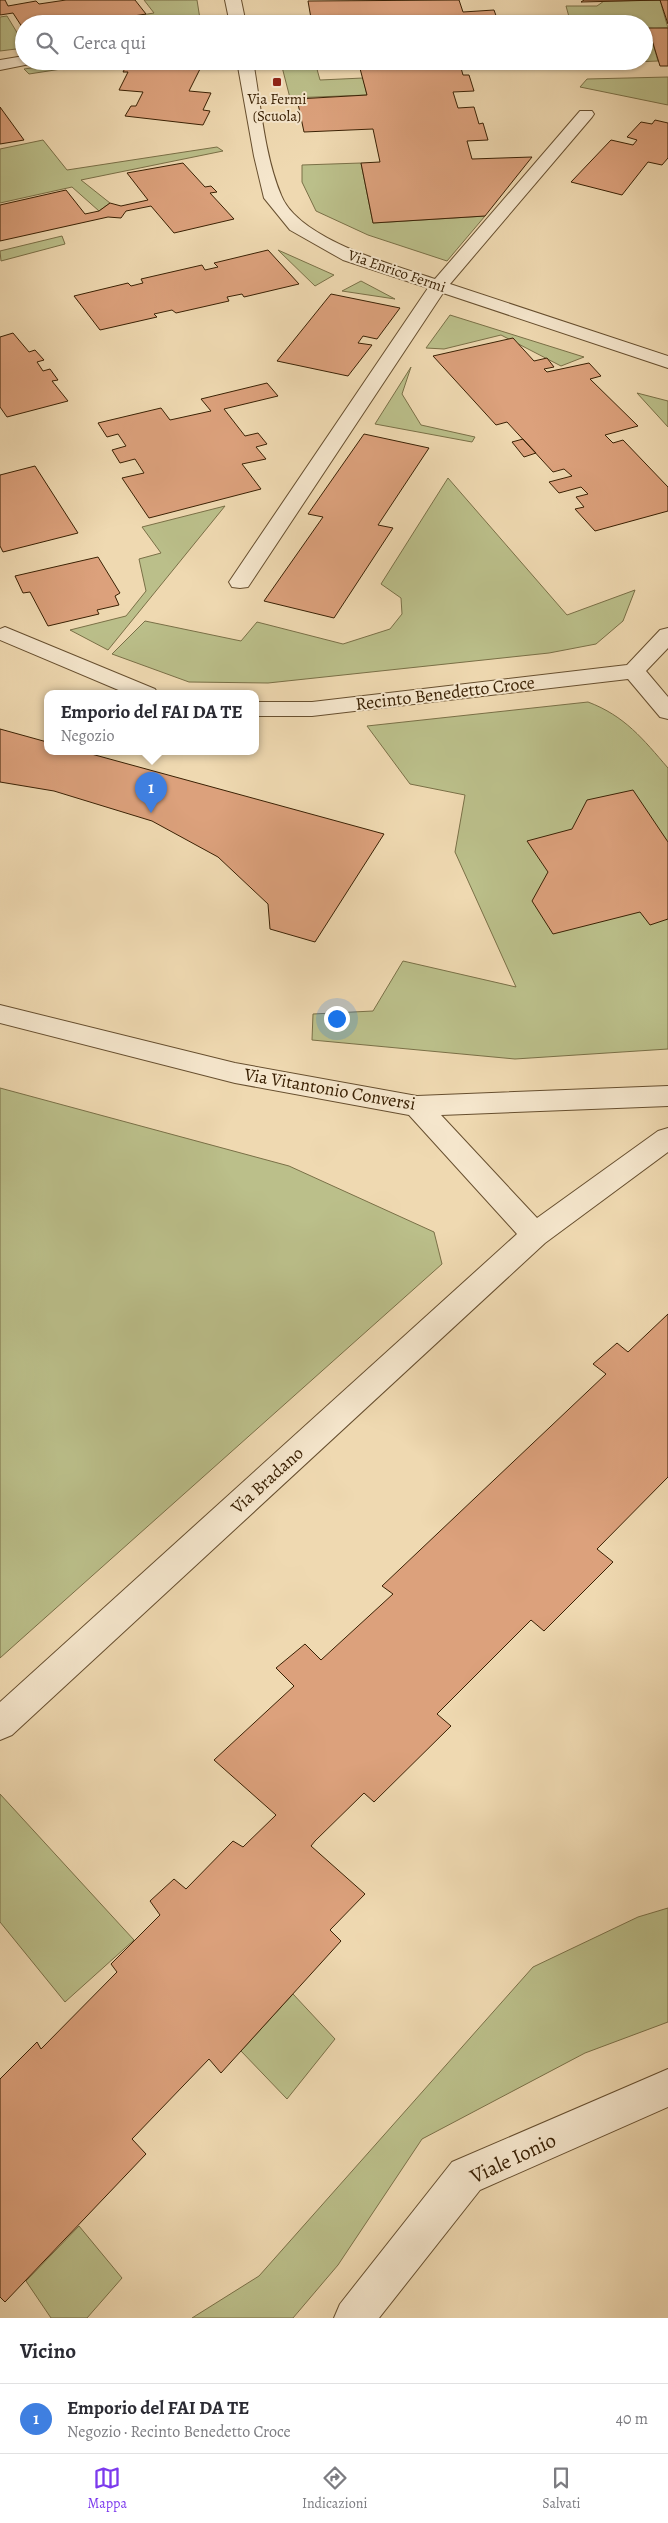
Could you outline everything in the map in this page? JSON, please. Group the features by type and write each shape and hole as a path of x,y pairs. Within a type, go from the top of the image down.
{"street":[{"path":"233,0 236,15"},
{"path":"0,65 15,62"},
{"name":"Via Enrico Fermi","path":"247,70 262,156 273,198 296,226 349,256 668,362"},
{"path":"240,582 439,285 586,114"},
{"path":"5,634 138,690"},
{"path":"668,636 634,671 668,712"},
{"name":"Recinto Benedetto Croce","path":"259,709 312,709 634,671"},
{"name":"Via Vitantonio Conversi","path":"0,1014 235,1073 417,1106 605,1097 668,1096"},
{"path":"417,1106 535,1236"},
{"name":"Via Bradano","path":"0,1724 535,1236 668,1138"},
{"name":"Viale Ionio","path":"354,2318 466,2176 668,2088"}],"green space":[{"path":"144,0 197,0 199,15 141,15 154,13"},
{"path":"660,0 668,28 653,29 653,15 568,15 566,6 597,6 604,1"},
{"path":"7,16 15,29 15,49 0,51 0,17"},
{"path":"653,44 658,61 653,61"},
{"path":"25,70 55,70 29,74"},
{"path":"283,70 317,70 320,80 363,78 367,95 290,98"},
{"path":"668,77 668,105 580,87 587,79"},
{"path":"43,140 67,170 217,147 223,151 81,180 110,203 99,211 72,187 0,203 0,149"},
{"path":"361,163 373,223 485,216 447,261 368,235 316,211 302,182 302,165"},
{"path":"62,236 65,244 1,261 0,251"},
{"path":"278,250 334,275 315,286"},
{"path":"361,281 395,299 342,291"},
{"path":"450,315 584,357 561,366 501,335 444,349 426,348"},
{"path":"411,367 402,394 421,425 475,437 472,442 375,424"},
{"path":"637,393 668,401 668,427"},
{"path":"448,478 567,615 635,590 623,621 596,644 549,653 268,683 189,682 112,654 145,621 241,641 257,622 343,644 390,629 402,614 401,598 381,584"},
{"path":"225,506 108,650 70,630 126,616 146,591 139,559 161,553 142,527"},
{"path":"588,702 623,721 668,768 668,1049 515,1059 312,1040 313,1014 373,1011 403,961 516,987 455,852 465,795 410,784 367,726"},
{"path":"0,1088 289,1166 434,1232 442,1264 0,1658"},
{"path":"0,1794 134,1940 65,2002 0,1922"},
{"path":"668,1908 668,2022 585,2053 422,2139 338,2265 293,2318 192,2318 259,2276 533,1967 638,1917"},
{"path":"293,1994 335,2039 287,2099 241,2051"},
{"path":"79,2226 122,2278 87,2318 51,2318 26,2281"}],"building":[{"path":"0,0 5,0 8,6 36,1 39,4 66,0 135,0 146,14 15,16 13,13 0,15"},
{"path":"459,0 463,12 494,10 496,15 310,15 308,1"},
{"path":"584,0 660,0 581,2"},
{"path":"660,0 668,0 668,24"},
{"path":"653,28 668,28 668,66 660,66 653,43"},
{"path":"124,70 200,70 189,91 211,93 203,110 210,111 203,125 125,116 131,106 136,106 143,92 119,90 128,72 123,72"},
{"path":"360,70 462,70 463,75 469,75 474,91 453,92 458,108 474,107 479,124 483,123 488,140 467,141 472,159 532,157 485,216 373,223 361,163 380,162 373,129 304,132 297,99 367,95"},
{"path":"0,107 24,140 0,144"},
{"path":"655,120 668,123 668,158 662,165 648,162 622,195 571,182 611,140 633,145 637,140 627,137 641,122 652,124"},
{"path":"183,163 205,187 211,186 217,192 210,193 234,219 174,233 151,206 126,211 121,218 108,217 0,241 0,205 66,190 85,214 99,211 110,203 121,206 148,200 127,173"},
{"path":"268,250 299,284 244,297 242,294 227,297 229,301 176,313 172,310 154,314 157,317 100,330 74,296 128,283 131,286 143,283 141,279 202,265 205,270 218,267 214,263"},
{"path":"331,294 400,308 377,339 363,336 358,343 372,345 348,376 277,361"},
{"path":"13,333 29,352 35,350 44,360 37,362 43,371 50,369 58,380 52,381 68,401 7,417 0,407 0,337"},
{"path":"513,338 534,361 547,358 554,367 544,369 547,372 589,363 601,376 590,379 638,426 605,435 613,443 623,440 668,487 668,511 595,531 575,509 584,507 576,497 588,494 581,487 559,493 549,482 572,476 564,469 553,472 507,422 496,425 433,356"},
{"path":"267,383 278,396 224,409 245,436 258,433 267,444 256,447 266,459 242,464 261,489 149,518 122,478 144,473 135,459 120,463 112,450 126,446 118,434 107,437 98,423 161,408 170,420 211,411 201,399"},
{"path":"364,434 429,448 378,525 393,528 334,618 264,601 323,517 308,514"},
{"path":"523,439 536,453 524,457 512,442"},
{"path":"35,466 78,533 3,552 0,546 0,475"},
{"path":"98,557 120,593 115,596 119,605 97,610 99,614 48,626 30,592 23,593 15,576"},
{"path":"0,729 44,741 44,755 95,755 384,834 315,942 270,929 268,904 218,857 152,821 54,791 0,782"},
{"path":"633,790 668,842 668,919 650,925 640,912 553,934 532,901 548,872 527,841 572,829 587,800"},
{"path":"668,1314 668,1477 597,1549 613,1562 544,1631 531,1620 437,1714 451,1726 374,1802 364,1793 315,1841 311,1846 365,1894 330,1930 341,1941 221,2073 209,2059 132,2139 146,2154 5,2302 0,2297 0,2079 37,2042 41,2049 117,1972 111,1964 160,1915 150,1901 174,1879 186,1889 233,1841 243,1847 276,1815 214,1760 294,1686 276,1668 305,1644 321,1660 393,1594 382,1586 606,1374 593,1364 617,1343 628,1352"}],"place":[{"name":"Via Fermi (Scuola)","path":"277,82"},
{"name":"Emporio del FAI DA TE","path":"151,813"}]}
